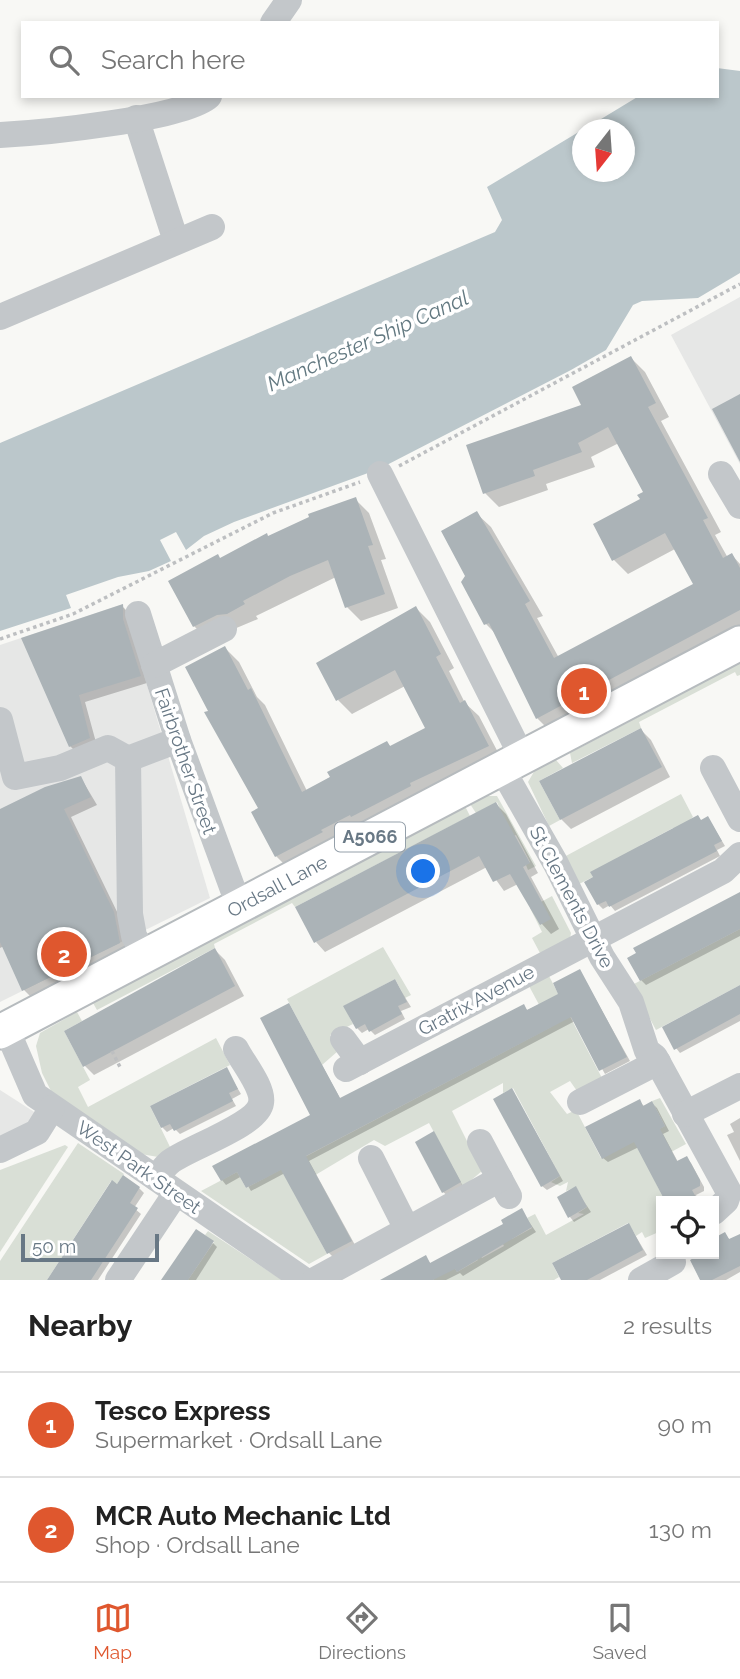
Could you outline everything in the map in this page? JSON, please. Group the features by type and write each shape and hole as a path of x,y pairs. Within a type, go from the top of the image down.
{"main road":[{"name":"Ordsall Lane","path":"3,1030 740,643"}],"street":[{"path":"274,21 289,0"},
{"path":"0,135 75,129 201,104 207,98"},
{"path":"136,118 176,241"},
{"path":"0,317 212,227"},
{"name":"St Clements Drive","path":"380,474 556,864 593,939 631,1002 647,1051 658,1062 728,1200"},
{"path":"721,474 740,506"},
{"name":"Fairbrother Street","path":"138,614 178,740 239,906"},
{"path":"154,665 224,629"},
{"path":"0,720 16,777 60,768 108,748 128,759 178,740"},
{"path":"128,759 130,914 134,936 145,956"},
{"path":"711,782 740,819"},
{"name":"Gratrix Avenue","path":"343,1039 353,1065 723,871 740,855"},
{"name":"West Park Street","path":"3,1030 35,1095 304,1280"},
{"path":"118,1280 166,1186 170,1162 246,1121 269,1105 262,1102 260,1093 236,1049"},
{"path":"580,1102 658,1062"},
{"path":"685,1114 740,1086"},
{"path":"0,1150 37,1132 52,1108"},
{"path":"315,1280 407,1229 505,1188 480,1142"},
{"path":"382,1162 407,1229"},
{"path":"642,1280 673,1262"}],"path":[{"path":"112,1051 121,1069"}],"shaded area":[{"path":"740,297 740,464 671,335"},
{"path":"123,604 210,898 0,1002 0,645"},
{"path":"740,663 740,675 737,676 735,672 639,722 641,728 572,763 570,753"},
{"path":"556,760 563,768 539,781 560,820 549,826 528,782 535,770"},
{"path":"681,794 693,817 676,833 673,828 641,845 644,850 617,858 619,863 591,872 593,877 577,885 564,857"},
{"path":"485,796 497,796 536,866 528,870 526,865 530,862 516,835 511,837 497,802 476,813 470,804"},
{"path":"465,806 470,816 295,907 292,903 214,944 215,948 97,1010 93,1003"},
{"path":"552,896 571,933 570,939 540,953 532,938 542,932 530,908"},
{"path":"740,929 740,985 656,1030 632,985"},
{"path":"383,947 411,995 405,998 395,979 344,1006 353,1024 330,1035 338,1051 322,1065 287,999"},
{"path":"549,976 602,1078 577,1091 570,1081 550,1092 567,1114 576,1110 601,1158 665,1126 652,1101 660,1098 686,1144 647,1165 662,1196 656,1196 656,1233 645,1238 642,1232 636,1236 628,1223 552,1263 559,1277 554,1280 433,1280 452,1263 457,1272 478,1260 474,1251 477,1249 482,1258 504,1246 499,1237 512,1239 532,1228 527,1218 535,1214 546,1235 584,1214 578,1213 587,1207 576,1187 566,1191 568,1182 560,1186 551,1182 560,1176 513,1088 503,1093 503,1083 452,1111 482,1171 463,1187 429,1123 385,1146 374,1140 292,1189 327,1254 309,1264 201,1191 237,1172 246,1188 551,1027 529,986"},
{"path":"77,1012 82,1021 64,1031 90,1080 78,1087 88,1107 216,1038 230,1065 150,1106 171,1149 158,1157 141,1154 51,1091 42,1073 36,1046 40,1033"},
{"path":"0,1090 39,1115 0,1162"},
{"path":"78,1143 124,1174 117,1184 111,1181 47,1280 0,1280 0,1261"},
{"path":"65,1145 68,1147 0,1252 0,1170"},
{"path":"208,1231 282,1280 188,1280 214,1242 205,1235"}],"water":[{"name":"Manchester Ship Canal","path":"719,68 740,71 740,273 698,298 642,301 633,305 606,350 379,469 234,522 204,536 186,550 176,532 160,540 171,561 149,571 118,577 66,595 71,608 0,631 0,443 495,232 502,220 487,187 572,136 572,182 635,182 635,119 601,119 636,98 719,98"}],"building":[{"path":"631,356 656,403 648,407 708,518 703,520 723,558 732,553 740,568 740,610 536,719 489,623 484,625 461,582 465,576 441,531 477,511 530,601 525,604 554,658 693,584 665,533 612,561 593,524 640,499 637,495 643,492 608,427 578,443 582,452 533,470 535,476 483,494 466,445 581,405 572,387"},
{"path":"740,394 740,462 712,409"},
{"path":"356,497 373,545 368,546 385,594 345,608 328,560 243,601 245,604 227,614 217,615 193,627 168,581 218,554 220,558 267,533 268,536 309,517 308,514"},
{"path":"123,604 123,619 141,676 79,695 90,738 69,747 21,638"},
{"path":"416,606 441,654 436,657 460,703 465,700 489,746 410,783 411,786 321,830 323,832 275,857 251,812 258,808 204,712 208,711 185,667 225,646 248,690 251,688 302,792 330,777 327,772 387,741 390,746 425,728 395,670 336,701 316,663"},
{"path":"641,728 662,767 560,820 539,781"},
{"path":"81,776 91,797 64,809 114,912 120,943 22,991 0,942 0,809 45,787"},
{"path":"496,802 530,863 523,867 551,919 540,925 510,874 493,882 479,856 314,943 295,907"},
{"path":"698,815 701,820 708,816 722,841 714,845 717,851 609,907 606,901 597,905 584,882 593,877 590,872"},
{"path":"740,892 740,929 640,981 627,958 636,953 633,948"},
{"path":"215,948 235,986 83,1067 64,1031"},
{"path":"580,969 627,1057 599,1071 571,1017 306,1156 352,1241 327,1254 281,1170 246,1188 237,1172 221,1181 212,1166 310,1115 260,1018 289,1003 340,1098 524,1004 527,1010 558,994 553,983"},
{"path":"395,979 407,1002 398,1006 402,1014 369,1032 365,1024 356,1029 343,1006"},
{"path":"740,985 740,1014 674,1050 662,1027"},
{"path":"227,1067 238,1089 229,1093 233,1101 174,1131 170,1124 161,1128 150,1106"},
{"path":"512,1088 560,1176 541,1187 493,1099"},
{"path":"640,1099 643,1106 652,1101 665,1126 660,1129 677,1161 687,1156 700,1180 700,1186 692,1190 695,1196 662,1196 634,1142 602,1159 585,1127"},
{"path":"434,1131 461,1182 442,1193 415,1142"},
{"path":"123,1175 140,1187 130,1203 138,1208 91,1280 47,1280 112,1180 117,1184"},
{"path":"576,1186 587,1207 568,1218 557,1197"},
{"path":"522,1208 532,1227 457,1272 455,1269 433,1280 380,1280 426,1255 430,1263 503,1224 501,1220"},
{"path":"629,1223 643,1250 587,1280 561,1280 552,1263"},
{"path":"196,1229 214,1241 188,1280 161,1280"},
{"path":"725,1232 729,1239 740,1234 740,1266 712,1280 700,1280 690,1260 719,1259 719,1235"}],"place":[{"name":"Tesco Express","path":"584,691"},
{"name":"MCR Auto Mechanic Ltd","path":"64,954"}]}
